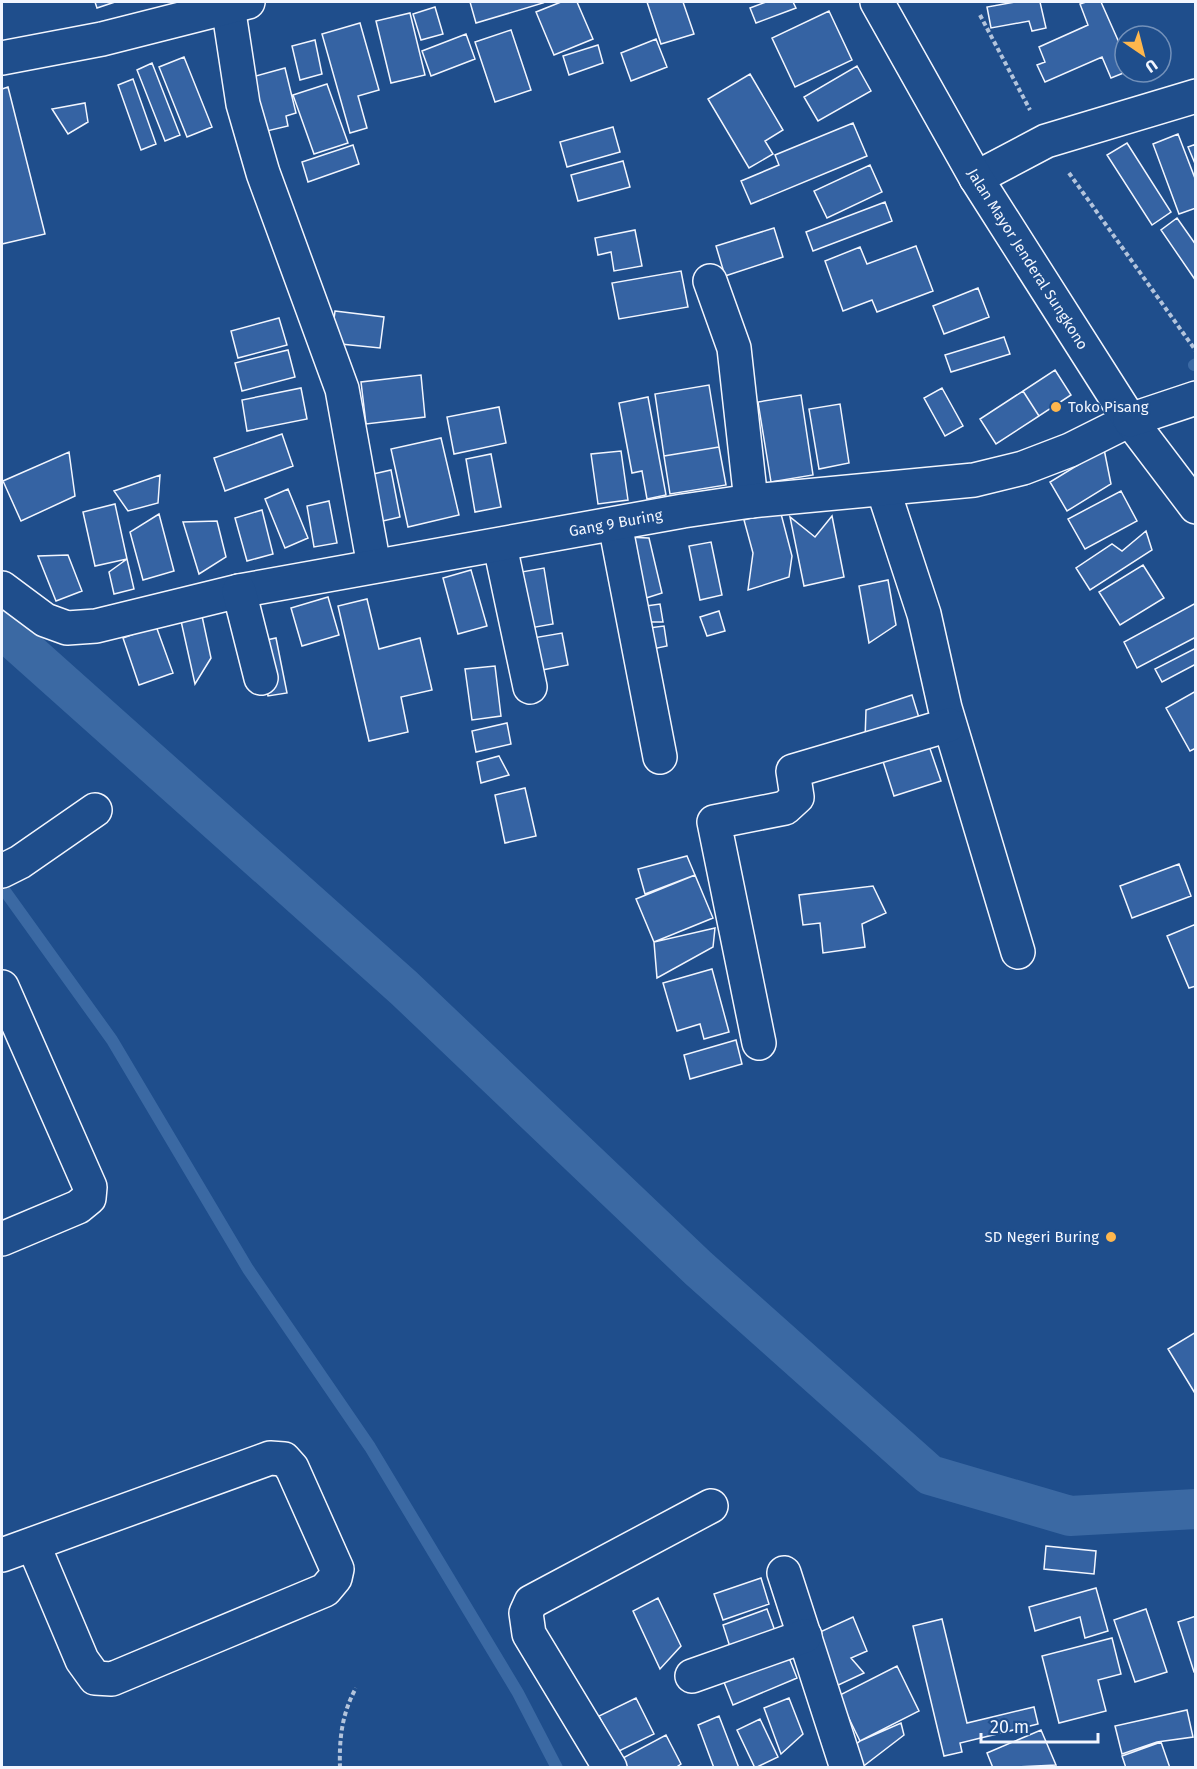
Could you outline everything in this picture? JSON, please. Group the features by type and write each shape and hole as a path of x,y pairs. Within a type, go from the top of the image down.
{"street":[{"name":"Jalan Mayor Jenderal Sungkono","path":"877,2 976,178 1130,420 1196,507"},
{"path":"2,58 102,39 238,4 243,104 256,150 342,389 374,566"},
{"path":"976,178 1028,150 1196,96"},
{"path":"710,281 734,348 752,501"},
{"name":"Gang 9 Buring","path":"2,588 45,620 67,628 96,626 239,591 752,501 974,480 1023,468 1070,450 1130,420 1196,398"},
{"path":"884,489 924,614 950,725 1018,952"},
{"path":"615,524 660,757"},
{"path":"500,546 530,687"},
{"path":"239,591 261,678"},
{"path":"759,1043 714,822 785,808 797,797 793,771 950,725"},
{"path":"11,866 95,810"},
{"path":"2,987 90,1187 89,1198 78,1207 2,1239"},
{"path":"2,1555 270,1458 284,1458 292,1468 337,1569 336,1578 325,1590 112,1679 95,1678 82,1660 33,1544"},
{"path":"610,1767 529,1634 526,1613 531,1602 711,1506"},
{"path":"784,1573 847,1767"},
{"path":"692,1676 805,1636"}],"path":[{"path":"1170,316 1196,351"},
{"path":"340,1767 339,1743 344,1714 356,1688"}],"building":[{"path":"95,2 115,2 97,8"},
{"path":"470,2 542,2 543,3 476,23"},
{"path":"561,2 577,2 593,39 554,55 536,12"},
{"path":"647,2 683,2 694,34 661,44"},
{"path":"766,2 793,2 796,8 756,23 750,8"},
{"path":"1015,2 1040,2 1046,28 1032,31 1029,21 991,28 987,7"},
{"path":"1101,2 1113,29 1113,77 1111,78 1102,57 1045,82 1037,65 1045,62 1039,47 1088,25 1080,4"},
{"path":"435,7 443,34 421,40 413,14"},
{"path":"829,11 852,60 795,87 772,38"},
{"path":"410,13 425,75 391,83 376,21"},
{"path":"360,23 379,90 358,96 367,128 350,133 322,34"},
{"path":"511,30 531,90 495,102 475,42"},
{"path":"466,34 475,59 431,76 422,51"},
{"path":"656,39 667,67 631,81 621,53"},
{"path":"315,40 322,74 300,80 292,46"},
{"path":"598,45 603,63 569,75 563,56"},
{"path":"184,57 212,127 187,137 159,67"},
{"path":"152,63 180,135 165,141 137,70"},
{"path":"857,66 871,91 818,121 804,97"},
{"path":"285,68 296,113 286,116 288,126 267,131 241,80"},
{"path":"750,74 783,130 765,141 773,154 749,168 708,99"},
{"path":"133,79 156,144 141,150 118,85"},
{"path":"327,84 348,143 314,154 293,95"},
{"path":"8,87 45,234 2,244 2,89"},
{"path":"85,103 88,122 68,134 52,109"},
{"path":"853,123 867,156 751,204 741,181 779,165 775,155"},
{"path":"613,127 620,152 567,167 560,142"},
{"path":"1178,134 1196,181 1196,208 1179,214 1153,144"},
{"path":"1127,143 1171,212 1152,225 1107,155"},
{"path":"1196,144 1196,166 1188,147"},
{"path":"353,145 359,164 308,182 302,162"},
{"path":"623,161 630,187 578,201 571,175"},
{"path":"870,165 882,192 827,218 814,191"},
{"path":"885,202 892,221 813,251 806,232"},
{"path":"1177,218 1196,245 1196,281 1161,230"},
{"path":"774,228 783,257 725,276 716,246"},
{"path":"635,230 642,266 614,271 611,252 598,255 595,238"},
{"path":"916,246 933,291 877,312 872,300 843,311 825,261 860,247 867,264"},
{"path":"681,271 688,307 619,319 612,283"},
{"path":"978,288 989,317 944,334 933,306"},
{"path":"335,311 384,317 380,348 331,343"},
{"path":"279,318 287,345 238,358 231,331"},
{"path":"1004,337 1010,354 951,372 945,355"},
{"path":"288,350 295,377 242,391 235,363"},
{"path":"1055,370 1071,395 1039,416 1023,391"},
{"path":"421,375 425,417 366,424 361,382"},
{"path":"709,385 719,447 664,456 655,394"},
{"path":"301,388 307,419 247,431 242,400"},
{"path":"942,388 963,426 945,436 924,398"},
{"path":"1023,391 1039,416 996,444 980,419"},
{"path":"801,395 813,475 771,482 758,402"},
{"path":"648,397 666,495 647,499 642,471 632,473 619,403"},
{"path":"840,404 849,463 819,469 809,409"},
{"path":"499,407 506,443 454,454 447,417"},
{"path":"282,434 293,466 225,491 214,458"},
{"path":"441,438 459,515 408,527 391,449"},
{"path":"719,447 726,485 670,494 664,456"},
{"path":"1104,449 1111,484 1067,511 1050,482"},
{"path":"621,451 628,500 598,504 591,454"},
{"path":"69,452 75,496 21,521 3,481"},
{"path":"491,454 501,507 475,512 466,459"},
{"path":"391,470 400,517 370,524 360,477"},
{"path":"160,475 158,503 128,511 114,491"},
{"path":"288,489 308,538 285,548 265,499"},
{"path":"1121,491 1137,521 1085,549 1068,519"},
{"path":"329,501 337,543 314,547 307,506"},
{"path":"115,504 127,559 95,566 83,512"},
{"path":"262,510 273,554 247,561 235,518"},
{"path":"780,510 792,556 789,577 748,590 753,553 744,520"},
{"path":"159,514 174,571 143,580 130,532"},
{"path":"832,516 844,577 804,586 790,517 815,537"},
{"path":"217,521 226,557 199,574 183,522"},
{"path":"1146,531 1152,550 1090,590 1076,568 1112,544 1122,551"},
{"path":"624,537 649,538 662,593 640,600"},
{"path":"711,542 722,595 700,600 689,546"},
{"path":"68,555 82,591 56,601 38,556"},
{"path":"127,559 134,589 114,594 109,572"},
{"path":"1143,565 1164,598 1120,625 1099,592"},
{"path":"544,568 553,624 519,630 510,574"},
{"path":"471,570 487,626 458,634 443,578"},
{"path":"888,580 896,625 869,643 859,586"},
{"path":"328,597 339,635 302,646 291,608"},
{"path":"367,599 379,649 420,638 432,690 401,697 408,732 369,741 338,606"},
{"path":"1196,603 1196,637 1137,668 1124,642"},
{"path":"660,604 663,622 642,622 639,607"},
{"path":"719,611 725,631 707,636 700,617"},
{"path":"202,616 211,658 195,684 181,621"},
{"path":"156,626 173,673 139,685 123,638"},
{"path":"664,626 667,646 648,650 641,629"},
{"path":"562,633 568,665 532,672 527,639"},
{"path":"276,638 287,693 268,696 257,642"},
{"path":"1196,648 1196,664 1162,682 1155,669"},
{"path":"495,666 501,716 472,720 465,669"},
{"path":"1196,691 1196,748 1190,751 1166,708"},
{"path":"912,695 920,721 865,740 866,710"},
{"path":"507,723 511,744 476,752 472,731"},
{"path":"926,737 941,781 894,796 880,752"},
{"path":"499,756 509,775 481,783 477,762"},
{"path":"525,788 536,836 505,843 495,795"},
{"path":"687,856 695,875 645,894 638,869"},
{"path":"1179,864 1191,896 1132,918 1120,886"},
{"path":"695,875 713,918 654,942 636,899"},
{"path":"873,886 886,913 862,924 865,947 823,953 820,923 803,925 799,895"},
{"path":"1196,924 1196,986 1189,988 1167,936"},
{"path":"715,928 713,947 657,978 654,942"},
{"path":"712,969 729,1032 704,1039 700,1024 677,1031 663,983"},
{"path":"736,1040 742,1064 690,1079 684,1055"},
{"path":"1196,1332 1196,1395 1168,1349"},
{"path":"1046,1546 1096,1551 1094,1574 1044,1569"},
{"path":"761,1578 769,1604 723,1620 714,1594"},
{"path":"1096,1588 1108,1631 1085,1638 1080,1617 1035,1631 1029,1607"},
{"path":"658,1598 681,1646 660,1669 633,1611"},
{"path":"767,1609 775,1631 730,1647 723,1625"},
{"path":"1146,1609 1167,1672 1135,1682 1114,1620"},
{"path":"1196,1616 1196,1672 1194,1672 1178,1622"},
{"path":"853,1617 867,1651 851,1658 864,1673 832,1688 809,1637"},
{"path":"942,1619 967,1723 1034,1707 1038,1724 960,1743 962,1752 944,1756 913,1626"},
{"path":"1112,1638 1121,1674 1098,1680 1106,1711 1059,1723 1042,1656"},
{"path":"784,1645 797,1678 733,1705 720,1672"},
{"path":"897,1666 919,1711 860,1741 838,1696"},
{"path":"636,1698 654,1734 617,1752 599,1716"},
{"path":"789,1698 803,1734 781,1754 764,1708"},
{"path":"1187,1710 1193,1737 1157,1742 1122,1754 1115,1726"},
{"path":"719,1716 739,1768 714,1768 698,1725"},
{"path":"760,1719 778,1757 755,1768 737,1730"},
{"path":"901,1723 904,1735 861,1768 853,1747 860,1741"},
{"path":"1041,1730 1056,1765 993,1768 987,1753"},
{"path":"666,1735 681,1764 675,1768 625,1768 621,1759"},
{"path":"1161,1742 1170,1768 1126,1768 1122,1756"}],"waterway":[{"path":"2,629 404,988 698,1268 930,1475 1070,1516 1196,1509"},
{"path":"2,887 112,1040 248,1269 370,1447 518,1693 557,1768"}],"place":[{"name":"Toko Pisang","path":"1056,407"},
{"name":"SD Negeri Buring","path":"1111,1237"}]}
